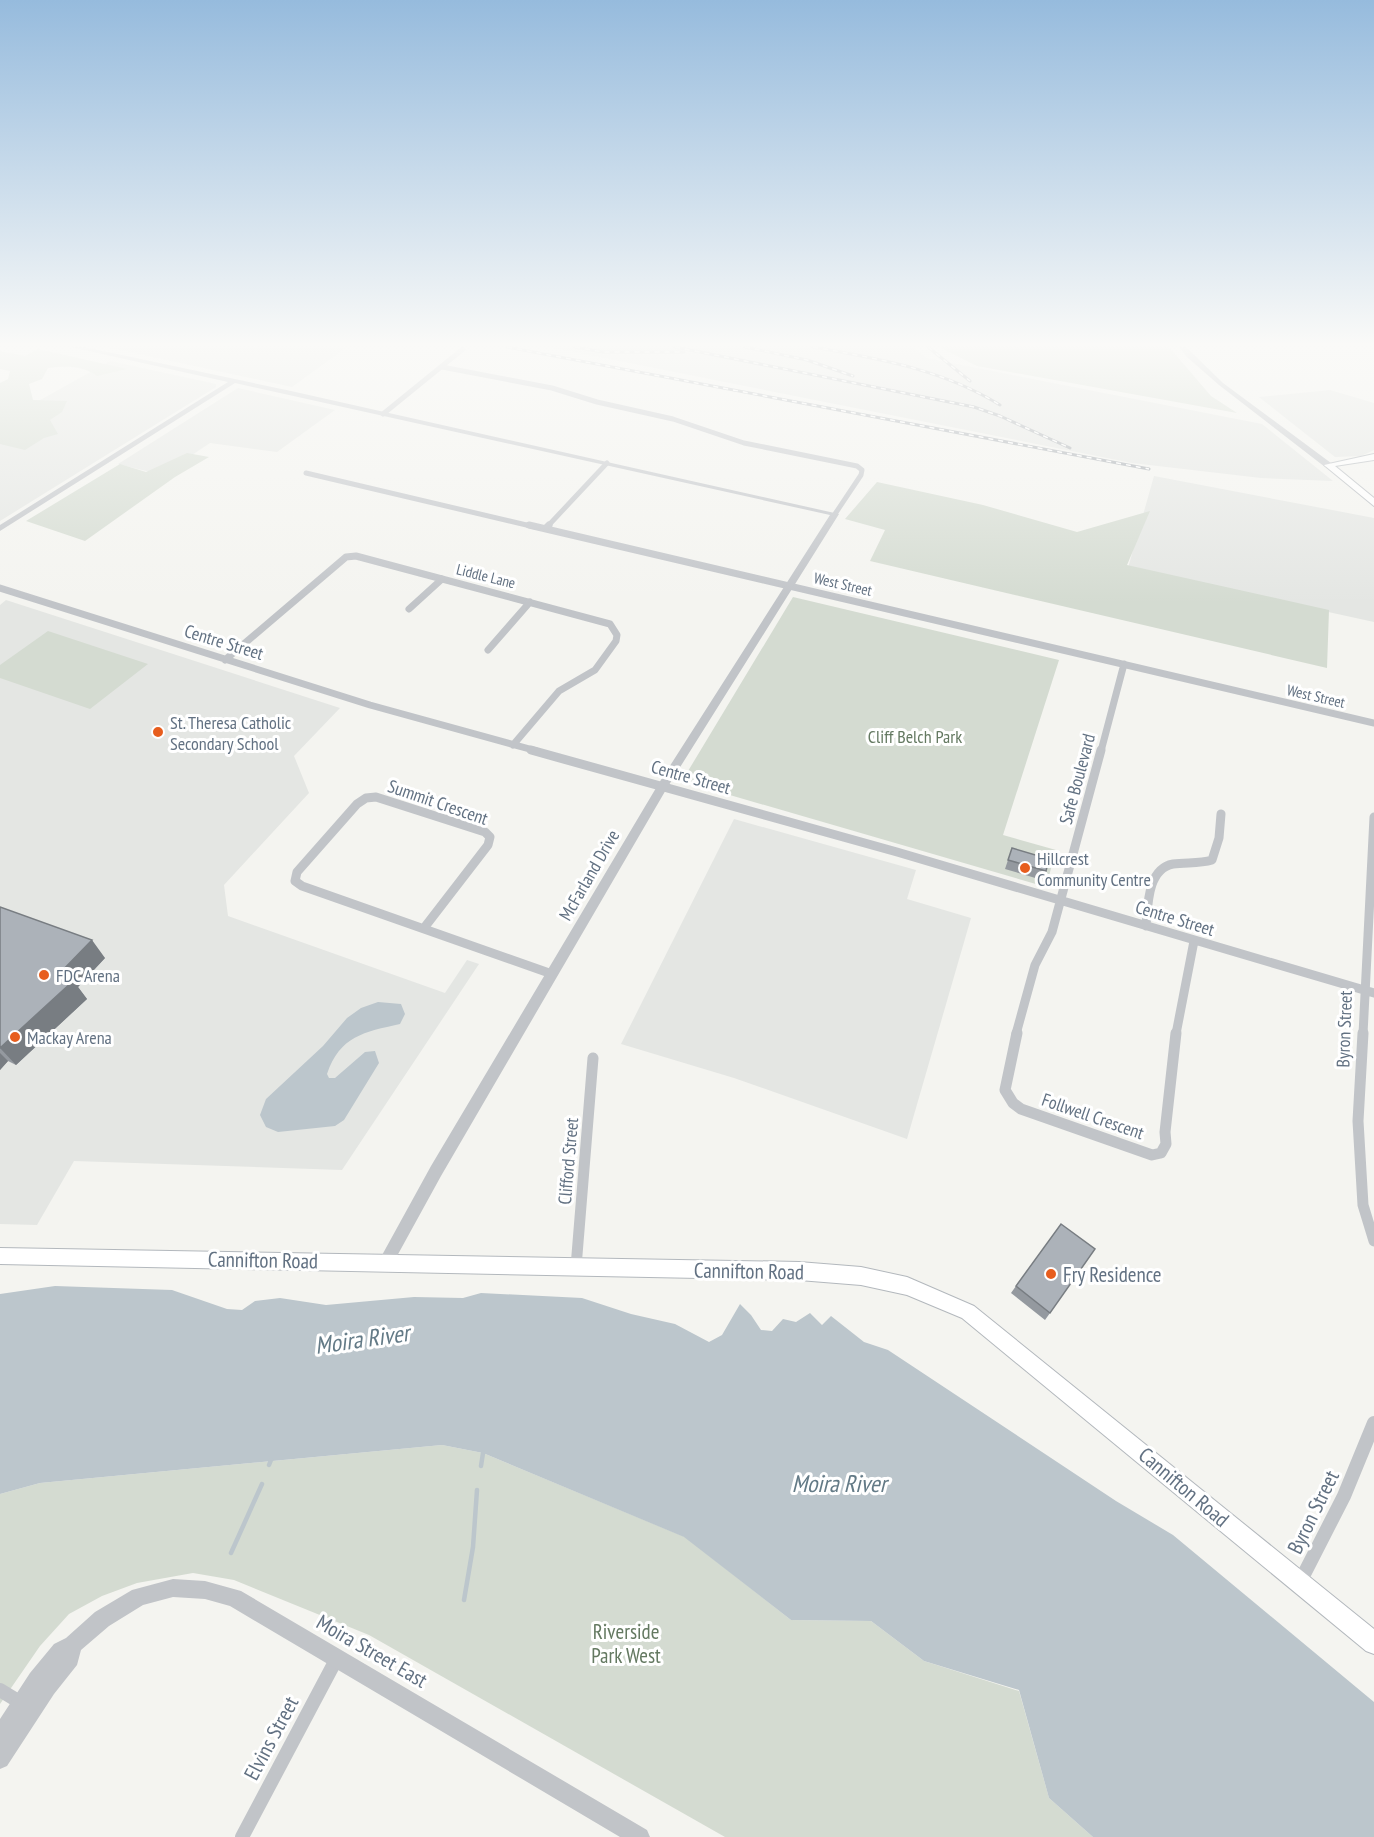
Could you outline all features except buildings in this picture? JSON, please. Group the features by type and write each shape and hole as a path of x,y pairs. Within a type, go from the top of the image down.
{"main road":[{"path":"1328,465 1374,457"},
{"path":"1328,465 1374,503"},
{"name":"Cannifton Road","path":"0,1256 799,1271 861,1276 907,1286 968,1312 1155,1462 1299,1584 1374,1643"}],"street":[{"path":"0,529 152,433"},
{"path":"469,433 835,514 861,475 862,470 857,466 744,443 714,433"},
{"path":"1285,433 1328,465"},
{"path":"546,528 607,463"},
{"name":"West Street","path":"306,472 1374,723"},
{"name":"McFarland Drive","path":"386,1262 436,1171 663,786 835,514"},
{"name":"Liddle Lane","path":"225,660 346,557 356,556 610,624 617,635 616,641 595,670 559,691 513,745"},
{"path":"409,609 442,579"},
{"name":"Centre Street","path":"0,588 370,705 663,786 1369,992"},
{"path":"488,650 530,602"},
{"name":"Safe Boulevard","path":"1060,901 1124,664"},
{"name":"Summit Crescent","path":"424,928 489,844 490,837 485,832 376,798 366,798 357,804 297,872 296,880 302,886 552,974"},
{"path":"1146,926 1154,876 1168,864 1212,860 1217,845 1221,814"},
{"name":"Byron Street","path":"1374,817 1369,992 1358,1121 1374,1241"},
{"name":"Follwell Crescent","path":"1060,901 1048,943 1033,969 1005,1090 1013,1103 1021,1109 1152,1155 1160,1154 1167,1143 1165,1132 1178,1018 1194,941"},
{"name":"Clifford Street","path":"576,1267 593,1058"},
{"name":"Byron Street","path":"1299,1584 1344,1496 1374,1423"},
{"name":"Moira Street East","path":"27,1706 70,1658 73,1645 102,1619 139,1597 173,1588 205,1590 234,1598 640,1837"},
{"name":"Elvins Street","path":"242,1837 337,1658"},
{"path":"0,1690 27,1706"},
{"path":"0,1736 27,1706"},
{"path":"0,1759 27,1706"}],"shaded area":[{"path":"0,433 142,433 0,521"},
{"path":"167,433 304,433 277,452 210,443 162,475 118,464"},
{"path":"980,433 1273,433 1333,481 1261,478 1132,463"},
{"path":"1304,433 1374,433 1374,450 1361,456 1335,457"},
{"path":"1154,476 1374,518 1374,622 1128,568"},
{"path":"6,600 340,708 294,756 309,793 224,885 228,916 445,993 467,960 479,964 342,1170 74,1161 37,1225 0,1224 0,605"},
{"path":"734,819 916,870 907,899 971,918 907,1139 734,1078 621,1044"}],"green space":[{"path":"0,433 58,434 44,438 25,450 0,444"},
{"path":"187,453 209,457 175,477 85,541 26,521 120,464 146,472"},
{"path":"877,482 983,505 1077,532 1150,511 1127,565 1329,610 1327,668 870,561 885,530 845,519"},
{"name":"Cliff Belch Park","path":"793,597 1059,660 1003,835 1056,850 1046,887 682,781"},
{"path":"48,631 148,664 90,709 0,678 0,665"},
{"name":"Riverside Park West","path":"442,1445 483,1453 685,1537 791,1620 871,1621 924,1661 1019,1691 1049,1798 1093,1837 725,1837 369,1635 234,1580 193,1573 137,1583 102,1596 69,1614 40,1646 0,1704 0,1494 40,1483"}],"water":[{"path":"378,1002 401,1004 405,1014 400,1024 365,1033 355,1038 339,1051 332,1061 327,1074 329,1078 335,1078 365,1052 375,1051 379,1063 344,1120 335,1126 278,1132 266,1127 260,1115 266,1099 323,1046 347,1018 361,1008"},
{"name":"Moira River","path":"55,1286 172,1290 227,1309 242,1310 255,1301 280,1298 326,1305 414,1297 463,1298 481,1293 582,1298 631,1314 675,1324 709,1342 722,1335 740,1304 761,1330 772,1331 783,1319 796,1322 810,1313 822,1325 831,1316 864,1342 888,1350 1116,1501 1173,1535 1374,1702 1374,1837 1093,1837 1049,1798 1019,1690 924,1661 871,1621 791,1620 684,1537 483,1453 442,1445 40,1483 0,1494 0,1294"}],"waterway":[{"path":"481,1466 483,1453"},
{"path":"269,1465 271,1460"},
{"path":"231,1553 262,1484"},
{"path":"464,1600 473,1547 477,1490"}],"railway":[{"path":"958,433 1149,469"},
{"path":"1037,433 1070,448"}],"place":[{"name":"St. Theresa Catholic Secondary School","path":"158,732"},
{"name":"Hillcrest Community Centre","path":"1025,868"},
{"name":"FDC Arena","path":"44,975"},
{"name":"Mackay Arena","path":"15,1037"},
{"name":"Fry Residence","path":"1051,1274"}]}
